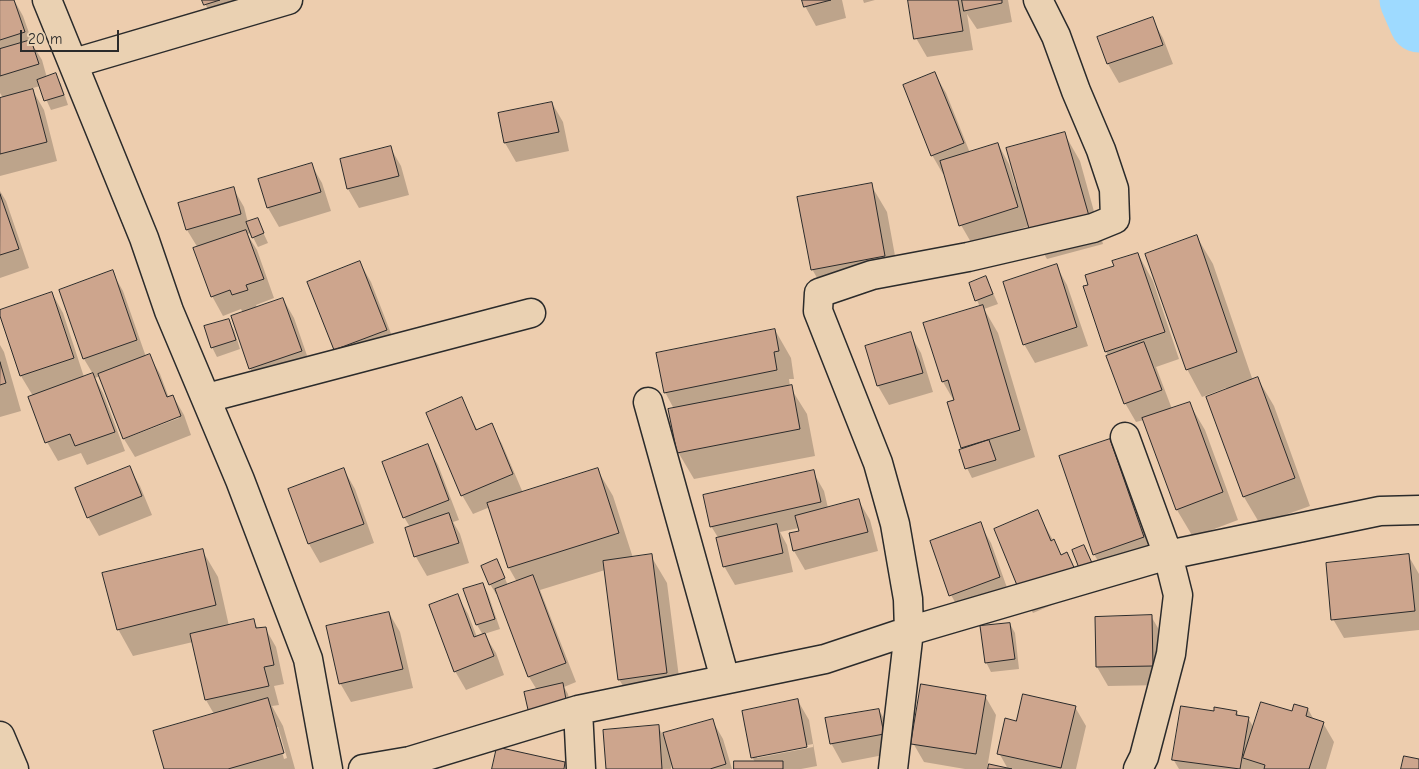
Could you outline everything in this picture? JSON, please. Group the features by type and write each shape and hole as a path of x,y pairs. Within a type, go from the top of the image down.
{"street":[{"path":"48,0 144,238 169,311 240,480 308,659 328,769"},
{"path":"74,62 288,0"},
{"path":"893,769 909,631 908,599 895,524 878,463 818,311 819,294 872,275 968,257 1093,228 1115,220 1114,189 1101,150 1076,91 1056,36 1038,0"},
{"path":"207,398 531,313"},
{"path":"648,402 725,678"},
{"path":"1125,437 1168,555 1178,595 1172,654 1144,757 1138,769"},
{"path":"363,769 410,761 578,710 725,678 825,659 909,631 1168,555 1380,510 1419,510"},
{"path":"578,710 581,769"},
{"path":"0,736 14,769"}],"building":[{"path":"0,0 14,0 25,32 0,40"},
{"path":"202,0 220,0 204,5"},
{"path":"802,0 831,0 804,7"},
{"path":"908,0 958,0 963,31 914,39"},
{"path":"962,0 1002,0 1002,3 964,11"},
{"path":"1153,17 1163,45 1107,64 1097,37"},
{"path":"31,40 39,64 0,76 0,49"},
{"path":"935,72 964,143 931,156 903,85"},
{"path":"56,73 64,95 44,101 37,80"},
{"path":"33,89 47,142 0,154 0,98"},
{"path":"552,102 559,132 504,143 498,113"},
{"path":"1065,132 1089,216 1030,232 1006,148"},
{"path":"998,143 1018,207 959,226 940,161"},
{"path":"391,146 399,176 347,189 340,159"},
{"path":"312,163 321,192 267,208 258,179"},
{"path":"872,183 885,256 811,270 797,197"},
{"path":"234,187 241,214 186,230 178,203"},
{"path":"0,194 19,249 0,255"},
{"path":"258,218 264,233 252,238 246,222"},
{"path":"246,230 264,279 246,285 248,290 232,295 230,290 211,297 193,248"},
{"path":"1197,235 1237,352 1186,370 1145,254"},
{"path":"1138,253 1165,332 1105,352 1083,286 1088,285 1085,275 1114,266 1112,261"},
{"path":"360,261 387,330 334,350 307,282"},
{"path":"1057,264 1077,327 1023,345 1003,282"},
{"path":"113,270 137,340 83,359 59,290"},
{"path":"986,276 993,294 975,301 969,283"},
{"path":"52,292 74,358 20,376 0,316 0,310"},
{"path":"283,298 302,351 249,369 231,316"},
{"path":"983,305 1020,430 961,448 947,402 954,400 948,380 942,382 923,323"},
{"path":"229,319 236,340 211,348 204,326"},
{"path":"775,329 779,351 774,352 777,370 664,393 656,353"},
{"path":"911,332 923,373 877,386 865,346"},
{"path":"1144,342 1162,390 1124,404 1106,356"},
{"path":"150,354 167,397 173,395 181,416 123,439 98,374"},
{"path":"0,362 6,383 0,385"},
{"path":"93,373 115,432 75,446 70,434 45,443 28,397"},
{"path":"1258,377 1295,478 1243,497 1206,397"},
{"path":"792,385 800,429 677,453 668,409"},
{"path":"462,397 476,430 492,423 513,474 461,496 426,413"},
{"path":"1190,402 1223,492 1176,510 1142,418"},
{"path":"1110,439 1144,537 1093,555 1059,456"},
{"path":"989,440 996,460 965,469 959,450"},
{"path":"428,444 449,500 403,518 382,462"},
{"path":"130,466 142,496 87,518 75,488"},
{"path":"344,468 364,524 308,544 288,489"},
{"path":"598,468 619,533 508,568 487,503"},
{"path":"814,470 821,502 710,527 703,495"},
{"path":"859,499 868,532 793,551 789,533 799,531 795,516"},
{"path":"1038,510 1051,541 1054,539 1061,555 1067,552 1076,572 1021,595 994,529"},
{"path":"449,513 459,543 414,557 405,528"},
{"path":"981,522 1000,577 949,596 930,541"},
{"path":"777,524 783,553 723,567 716,538"},
{"path":"1084,545 1092,563 1079,568 1072,550"},
{"path":"203,549 216,605 117,630 102,573"},
{"path":"652,554 667,673 618,680 603,561"},
{"path":"1409,554 1415,611 1331,620 1326,563"},
{"path":"497,559 505,578 489,585 481,566"},
{"path":"533,575 566,663 528,677 495,589"},
{"path":"483,583 495,619 476,625 463,589"},
{"path":"458,594 474,637 485,633 494,656 454,672 429,605"},
{"path":"389,612 403,669 339,684 326,626"},
{"path":"1152,615 1153,666 1096,667 1095,617"},
{"path":"254,619 256,628 266,627 274,665 264,667 269,686 205,700 190,634"},
{"path":"1010,623 1015,659 985,663 980,626"},
{"path":"563,683 567,705 529,714 524,692"},
{"path":"921,684 986,695 976,754 911,744"},
{"path":"1023,694 1076,706 1061,768 997,754 1005,718 1016,721"},
{"path":"268,698 284,753 228,769 164,769 153,731"},
{"path":"798,699 807,747 751,758 742,711"},
{"path":"1261,702 1292,711 1294,704 1308,708 1306,716 1324,722 1309,769 1264,769 1265,765 1243,758"},
{"path":"1181,706 1214,711 1214,707 1237,711 1236,715 1249,717 1240,769 1172,760"},
{"path":"879,709 884,734 830,744 825,718"},
{"path":"713,719 726,764 710,769 673,769 663,733"},
{"path":"659,725 662,769 606,769 603,730"},
{"path":"497,747 565,762 564,769 492,769"},
{"path":"1404,756 1419,759 1419,769 1401,769"},
{"path":"734,761 783,761 783,769 734,769"},
{"path":"989,764 1012,769 988,769"}],"waterway":[{"path":"1409,0 1419,23"}]}
